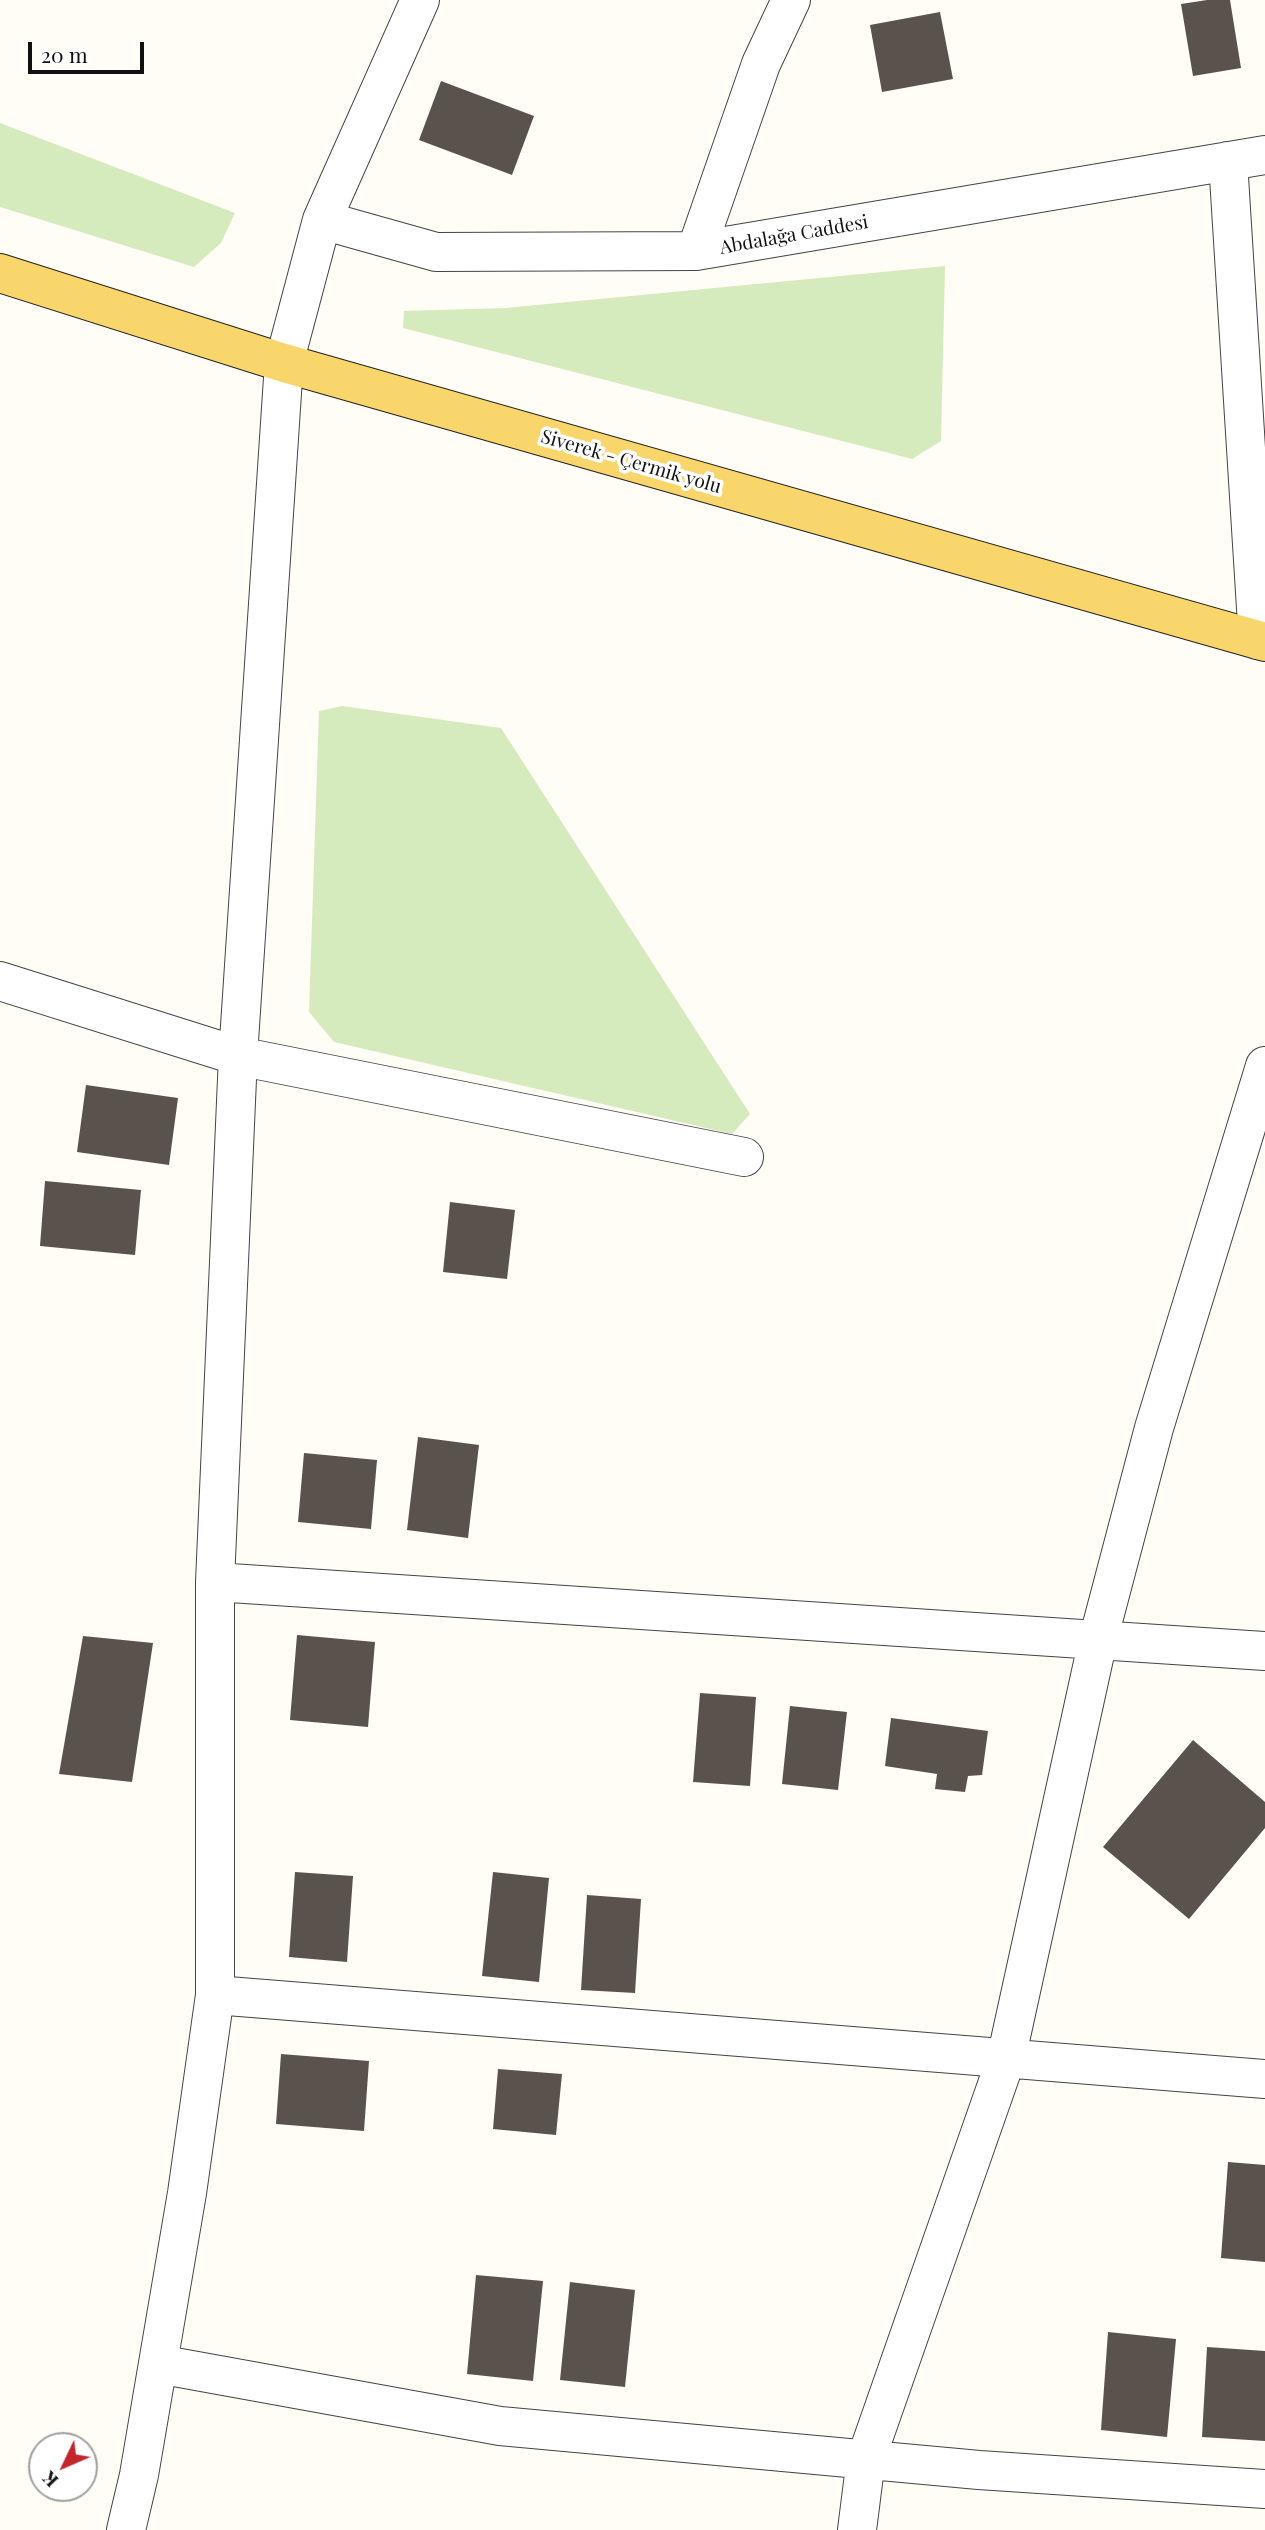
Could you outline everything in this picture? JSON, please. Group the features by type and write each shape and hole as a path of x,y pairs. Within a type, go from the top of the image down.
{"main road":[{"name":"Siverek - Çermik yolu","path":"0,273 284,363 1261,641"}],"street":[{"path":"126,2530 139,2475 187,2193 215,1996 215,1582 238,1056 284,363 322,220 421,0"},
{"path":"696,251 761,64 791,0"},
{"name":"Abdalağa Caddesi","path":"322,220 436,253 696,251 1265,155"},
{"path":"1228,161 1261,641"},
{"path":"0,981 238,1056 744,1157"},
{"path":"857,2530 866,2459 1006,2059 1098,1640 1154,1428 1265,1066"},
{"path":"215,1582 1265,1651"},
{"path":"215,1996 1265,2079"},
{"path":"158,2364 500,2426 979,2470 1265,2489"}],"green space":[{"path":"0,123 235,213 221,243 194,267 0,207"},
{"path":"945,266 941,441 912,459 403,328 404,311 505,308"},
{"path":"342,706 501,728 750,1114 732,1134 334,1042 309,1012 319,711"}],"building":[{"path":"1230,0 1241,68 1193,76 1181,4"},
{"path":"940,12 953,79 882,92 870,25"},
{"path":"441,81 534,116 512,175 419,140"},
{"path":"86,1085 178,1098 169,1165 77,1152"},
{"path":"45,1181 141,1190 135,1255 40,1246"},
{"path":"450,1202 515,1210 507,1279 443,1272"},
{"path":"418,1437 479,1445 468,1538 407,1530"},
{"path":"304,1453 377,1460 371,1529 298,1522"},
{"path":"297,1635 375,1642 368,1727 290,1720"},
{"path":"83,1636 153,1643 132,1782 59,1774"},
{"path":"700,1693 756,1697 750,1786 693,1782"},
{"path":"790,1706 847,1712 838,1790 782,1784"},
{"path":"891,1718 988,1731 982,1775 968,1776 965,1792 935,1789 937,1774 885,1766"},
{"path":"1193,1740 1265,1802 1265,1828 1189,1919 1103,1847"},
{"path":"295,1872 353,1876 347,1962 289,1957"},
{"path":"493,1872 549,1878 539,1982 482,1976"},
{"path":"587,1895 641,1899 635,1993 581,1990"},
{"path":"281,2054 369,2061 364,2131 276,2124"},
{"path":"498,2069 562,2074 556,2135 493,2129"},
{"path":"1228,2162 1265,2165 1265,2262 1221,2258"},
{"path":"476,2275 543,2281 533,2381 467,2374"},
{"path":"570,2282 635,2290 625,2387 560,2380"},
{"path":"1108,2332 1176,2339 1167,2437 1101,2430"},
{"path":"1207,2347 1265,2351 1265,2441 1202,2437"}]}
